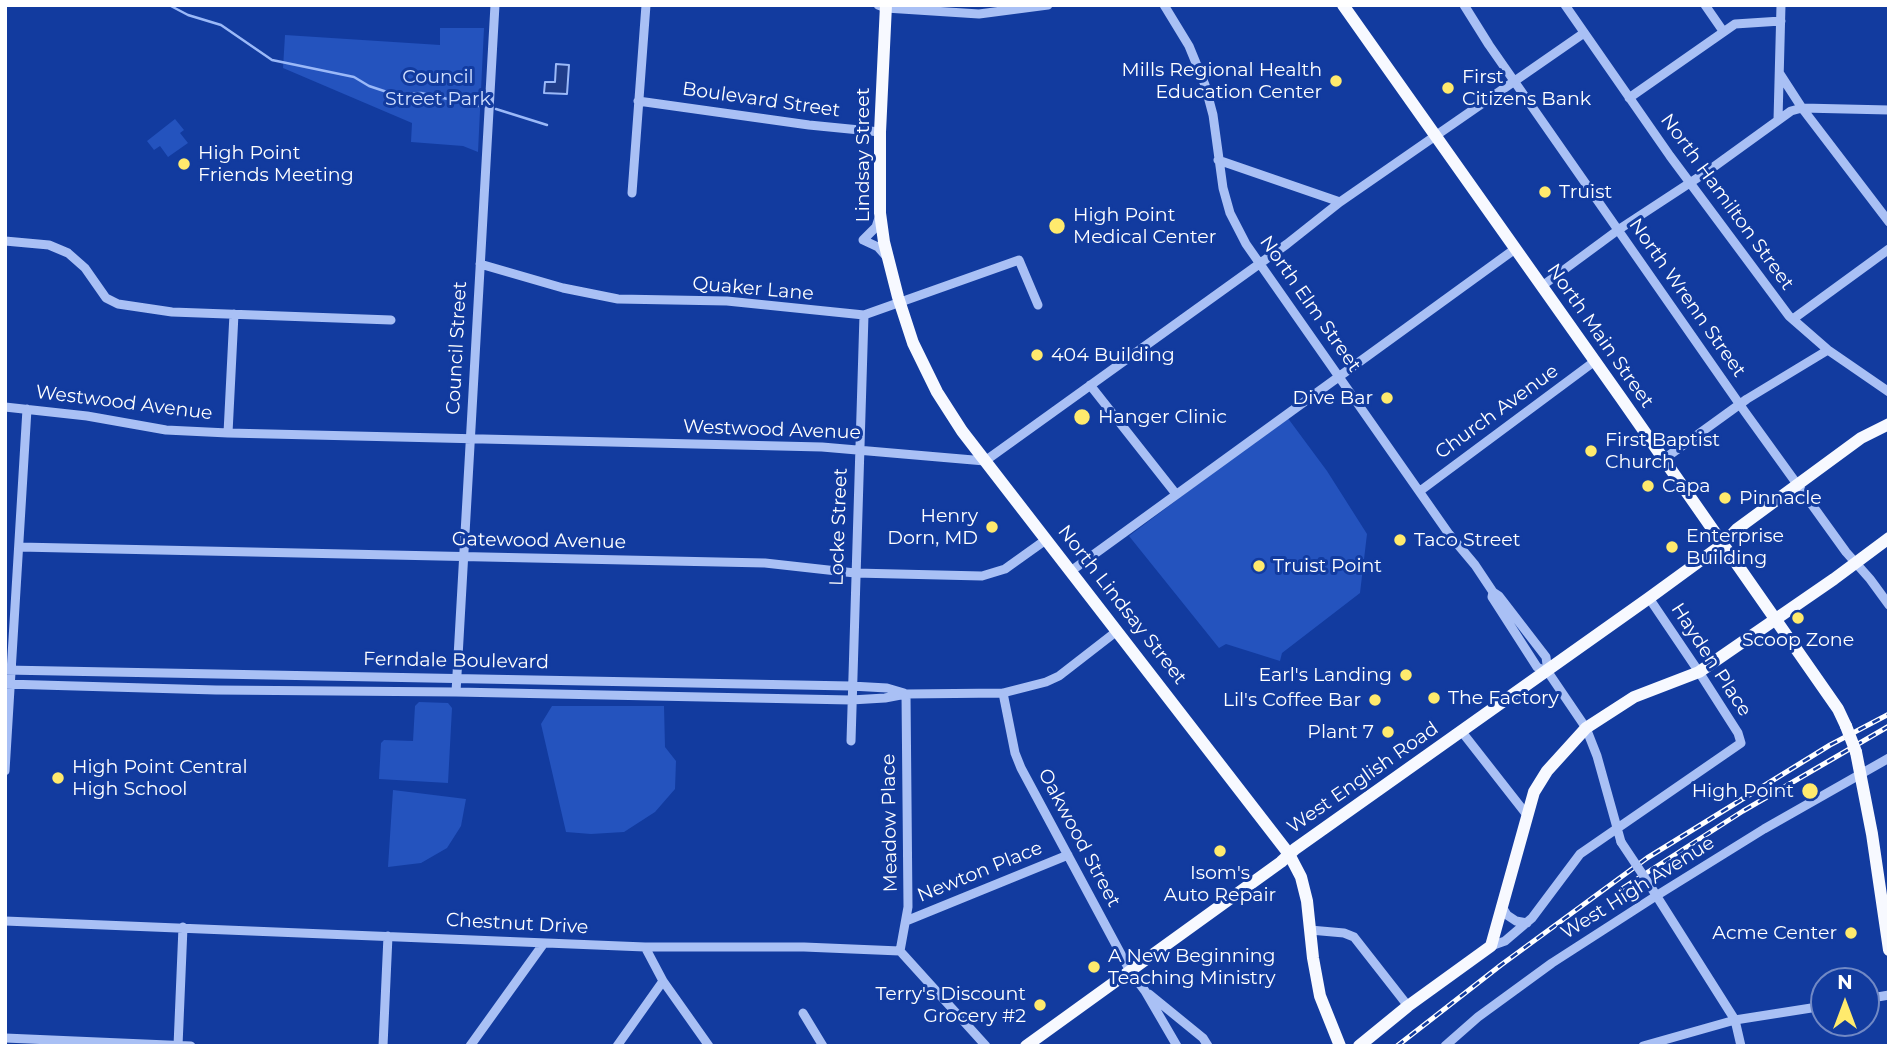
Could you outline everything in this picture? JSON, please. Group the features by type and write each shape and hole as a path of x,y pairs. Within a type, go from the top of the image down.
{"main road":[{"name":"North Main Street","path":"1343,5 1838,709 1856,752 1872,834 1889,950"},
{"name":"Lindsay Street","path":"883,6 880,213 888,260 900,303"},
{"name":"North Lindsay Street","path":"900,303 913,343 937,392 962,431 1289,854 1301,877 1307,901 1320,996 1340,1046"},
{"name":"West English Road","path":"1026,1046 1289,854 1548,672 1723,544 1737,529 1861,438 1889,424"},
{"path":"1359,1046 1490,946 1534,792 1547,771 1586,728 1634,697 1699,672 1889,538"}],"street":[{"name":"Council Street","path":"456,692 495,5"},
{"path":"632,193 646,5"},
{"path":"883,6 979,14 1048,5"},
{"name":"North Elm Street","path":"1164,5 1199,69 1213,115 1223,188 1230,213 1260,263 1339,377 1475,565 1493,592 1492,597 1536,665 1548,672 1586,728 1598,758 1621,842 1734,1020 1741,1046"},
{"name":"North Wrenn Street","path":"1465,5 1475,25 1514,82 1797,486 1889,606"},
{"name":"North Hamilton Street","path":"1565,5 1689,182 1793,319 1828,349 1889,391"},
{"path":"1705,5 1723,31"},
{"path":"1778,120 1781,5"},
{"path":"1629,98 1735,24 1781,21"},
{"path":"985,461 1260,263 1340,202 1584,33"},
{"path":"1780,74 1802,108 1889,222"},
{"name":"Boulevard Street","path":"638,101 880,132"},
{"path":"1542,286 1618,230 1708,171 1791,111 1802,108 1889,110"},
{"path":"1219,160 1340,202"},
{"path":"880,213 876,227 863,240 878,247 888,260"},
{"path":"5,241 49,245 68,253 85,268 106,298 118,304 172,312 391,320"},
{"path":"1071,570 1515,249"},
{"path":"1793,319 1889,249"},
{"name":"Quaker Lane","path":"480,264 563,288 618,299 727,301 864,315 1019,260 1038,305"},
{"path":"228,433 234,314"},
{"name":"Locke Street","path":"851,741 864,315"},
{"path":"1664,459 1740,405 1828,349"},
{"name":"Church Avenue","path":"1420,491 1595,361"},
{"path":"1090,385 1176,494"},
{"name":"Westwood Avenue","path":"5,407 87,416 153,428 228,433 723,444 860,450 985,461"},
{"path":"5,771 8,670 27,409"},
{"name":"Gatewood Avenue","path":"19,547 765,563 855,573 987,575 1005,569 1047,539"},
{"name":"Hayden Place","path":"1616,829 1741,743 1738,733 1649,598"},
{"name":"Ferndale Boulevard","path":"8,685 851,700 906,694 1003,693 1059,676 1117,631"},
{"name":"Ferndale Boulevard","path":"8,670 851,686 887,688 906,694"},
{"name":"Oakwood Street","path":"1003,693 1015,753 1130,971 1177,1046"},
{"name":"Meadow Place","path":"900,951 908,906 906,694"},
{"path":"1462,732 1527,815"},
{"name":"West High Avenue","path":"1445,1046 1478,1017 1552,963 1656,896 1889,758"},
{"path":"1490,946 1505,941 1527,923 1580,854 1616,829"},
{"name":"Newton Place","path":"906,921 1068,856"},
{"path":"1502,907 1507,915 1516,921 1527,923"},
{"name":"Chestnut Drive","path":"5,921 645,947 804,947 900,951"},
{"path":"178,1045 183,927"},
{"path":"1310,930 1344,933 1354,937 1408,1006"},
{"path":"383,1046 388,936"},
{"path":"470,1046 544,943"},
{"path":"645,947 663,981 709,1046"},
{"path":"900,951 986,1046"},
{"path":"617,1046 663,981"},
{"name":"Oakwood Street","path":"1145,991 1203,1038 1208,1046"},
{"path":"1643,1046 1734,1020 1810,1008"},
{"path":"803,1013 823,1046"},
{"path":"5,1038 191,1046"}],"green space":[{"name":"Council Street Park","path":"440,28 484,28 478,152 463,146 411,142 412,123 283,68 285,35 440,45"},
{"path":"175,119 184,130 180,133 188,143 168,157 160,146 154,150 147,141"},
{"name":"Truist Point","path":"1287,417 1327,471 1367,534 1360,593 1282,653 1280,661 1226,644 1219,648 1129,536"},
{"path":"419,702 448,703 452,708 448,783 379,779 381,743 384,740 413,741 415,706"},
{"path":"552,706 664,706 665,747 676,761 675,789 655,812 624,832 566,832 541,724"},
{"path":"393,790 466,799 461,826 447,848 421,863 388,867"}],"shaded area":[{"path":"556,64 569,65 567,94 544,93 545,82 555,82"}],"waterway":[{"path":"169,5 188,15 221,25 272,60 354,77 387,92 421,93 479,106"},
{"path":"496,109 547,125"}],"railway":[{"path":"1397,1046 1501,965 1647,858 1830,745 1889,714"},
{"path":"1623,888 1743,811 1889,726"}],"place":[{"name":"Mills Regional Health Education Center","path":"1336,81"},
{"name":"First Citizens Bank","path":"1448,88"},
{"name":"High Point Friends Meeting","path":"184,164"},
{"name":"Truist","path":"1545,192"},
{"name":"High Point Medical Center","path":"1057,226"},
{"name":"404 Building","path":"1037,355"},
{"name":"Dive Bar","path":"1387,398"},
{"name":"Hanger Clinic","path":"1082,417"},
{"name":"First Baptist Church","path":"1591,451"},
{"name":"Capa","path":"1648,486"},
{"name":"Pinnacle","path":"1725,498"},
{"name":"Henry Dorn, MD","path":"992,527"},
{"name":"Taco Street","path":"1400,540"},
{"name":"Enterprise Building","path":"1672,547"},
{"name":"Truist Point","path":"1259,566"},
{"name":"Scoop Zone","path":"1798,618"},
{"name":"Earl's Landing","path":"1406,675"},
{"name":"The Factory","path":"1434,698"},
{"name":"Lil's Coffee Bar","path":"1375,700"},
{"name":"Plant 7","path":"1388,732"},
{"name":"High Point Central High School","path":"58,778"},
{"name":"High Point","path":"1810,791"},
{"name":"Isom's Auto Repair","path":"1220,851"},
{"name":"Acme Center","path":"1851,933"},
{"name":"A New Beginning Teaching Ministry","path":"1094,967"},
{"name":"Terry's Discount Grocery #2","path":"1040,1005"}]}
